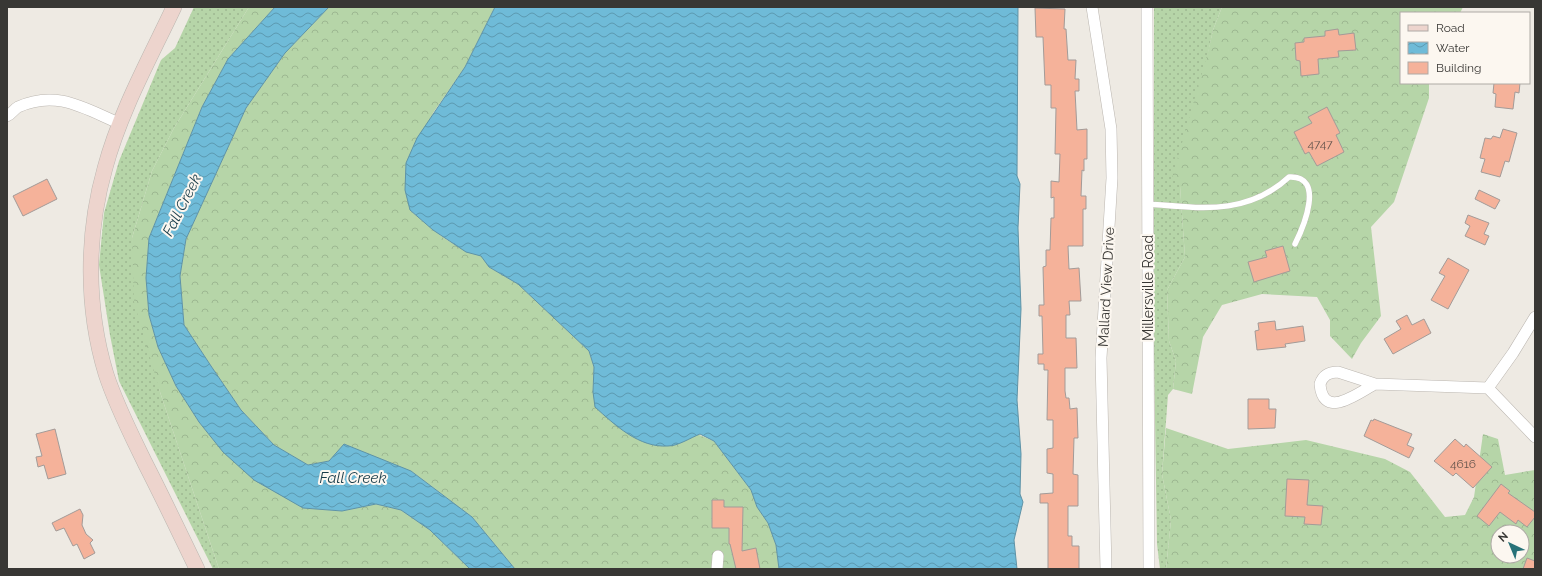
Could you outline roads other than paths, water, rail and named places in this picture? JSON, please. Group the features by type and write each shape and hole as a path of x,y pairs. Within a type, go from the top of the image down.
{"main road":[{"path":"174,7 121,124 105,167 95,212 91,265 94,321 102,360 116,401 197,569"}],"street":[{"name":"Mallard View Drive","path":"1092,7 1112,129 1112,178 1102,358 1106,569"},
{"name":"Millersville Road","path":"1147,7 1149,569"},
{"path":"7,116 12,105 56,99 71,102 121,124"},
{"path":"1488,388 1513,353 1535,317"},
{"path":"1375,384 1488,388 1535,437"},
{"path":"718,556 718,569"}],"lane":[{"path":"1148,204 1196,207 1234,206 1267,194 1289,177 1293,177 1302,181 1308,188 1310,204 1301,233 1295,244"}],"water":[{"name":"Fall Creek","path":"275,7 329,7 285,53 246,108 186,239 180,276 184,325 241,410 274,445 308,465 329,461 344,444 411,471 472,517 515,569 470,569 430,530 401,510 376,504 342,511 303,508 254,480 223,452 199,422 176,386 158,347 149,315 146,278 149,238 202,107 228,59"},
{"path":"495,7 1018,7 1017,176 1020,184 1018,228 1021,309 1017,400 1021,454 1020,494 1023,502 1014,540 1017,569 779,569 776,545 768,523 757,507 751,490 714,441 700,434 676,445 657,446 637,439 619,428 595,407 593,392 594,367 589,351 518,284 489,267 481,256 466,252 433,230 410,210 405,190 406,163 417,138 465,67"}]}
